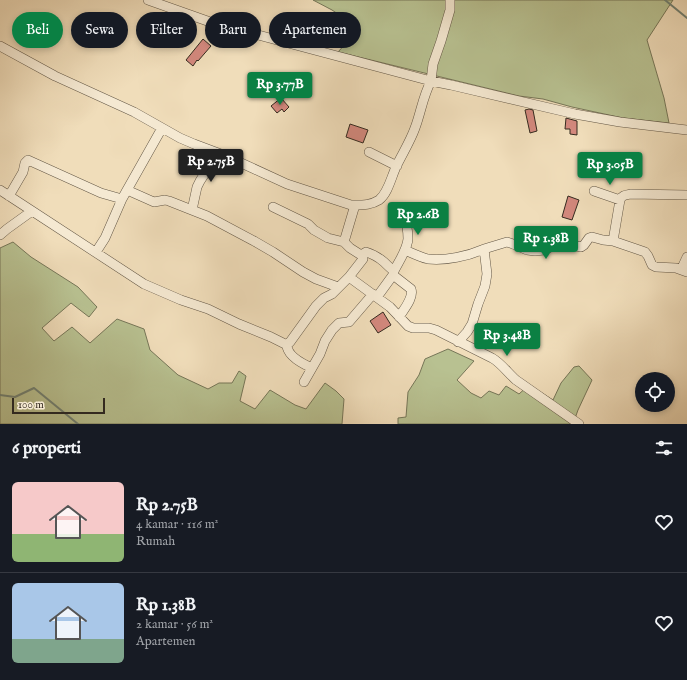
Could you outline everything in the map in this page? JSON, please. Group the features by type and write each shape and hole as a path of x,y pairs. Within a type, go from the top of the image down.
{"street":[{"path":"148,0 213,23 431,81 620,122 687,130"},
{"path":"0,46 55,76 134,112 194,144 286,184 351,205 368,205 379,199 386,191 396,166 415,129 424,96 431,81 433,64 450,10 450,0"},
{"path":"96,252 105,238 122,199 162,128"},
{"path":"192,210 197,187 207,170 214,152"},
{"path":"369,152 396,166"},
{"path":"9,196 23,172 25,163 28,160 101,194 122,199"},
{"path":"0,190 148,286 208,310 287,345"},
{"path":"128,190 154,202 165,200 169,201 207,216 277,254 303,272 316,279 338,287"},
{"path":"594,191 620,200"},
{"path":"613,241 620,200 622,197 631,194 687,195"},
{"path":"344,242 355,205"},
{"path":"273,207 308,224 314,230 328,238 344,242 361,255 363,259 349,277 332,294 324,298 316,306 287,345"},
{"path":"0,235 32,211"},
{"path":"304,382 332,330 339,323 349,322 394,273 405,250 408,239 404,216 402,213 397,211"},
{"path":"405,250 428,259 437,259 470,255 507,242 527,250 535,251 544,250 563,243 581,247 590,238 613,241 644,252 648,256 652,265 656,267 670,267 684,271 687,257"},
{"path":"458,342 472,324 485,286 487,274 484,249"},
{"path":"361,255 366,252 373,254 411,288 412,292 408,302 398,317"},
{"path":"349,277 390,307 408,326 413,328 433,329 495,360 516,380 579,424"},
{"path":"287,345 287,349 291,355 312,368"}],"green space":[{"path":"313,0 673,0 647,40 664,98 669,123 623,118 543,99 519,96 338,52 342,48 361,48 361,12 335,12"},
{"path":"13,242 31,257 78,287 97,307 89,317 71,303 42,328 54,341 72,327 90,343 117,319 144,329 150,350 178,375 208,389 219,383 232,383 239,371 246,376 240,401 255,409 270,390 295,405 306,409 325,383 344,399 342,424 0,424 0,248"},
{"path":"448,349 474,361 457,380 471,393 481,398 489,391 499,395 506,386 519,394 529,385 553,400 561,383 574,367 579,366 592,380 573,424 398,424 398,418 406,417 408,392 419,375 425,359"}],"building":[{"path":"203,39 205,41 205,48 209,48 193,66 186,60"},
{"path":"281,98 289,107 284,112 282,109 277,113 271,106"},
{"path":"525,110 533,110 537,131 530,133"},
{"path":"566,118 577,121 577,135 570,134 570,129 565,129"},
{"path":"350,124 368,130 363,143 346,137"},
{"path":"568,196 579,200 572,220 562,217"},
{"path":"383,312 391,325 378,333 370,321"}],"waterway":[{"path":"665,0 687,18"},
{"path":"0,395 15,397 34,388 78,424"}]}
